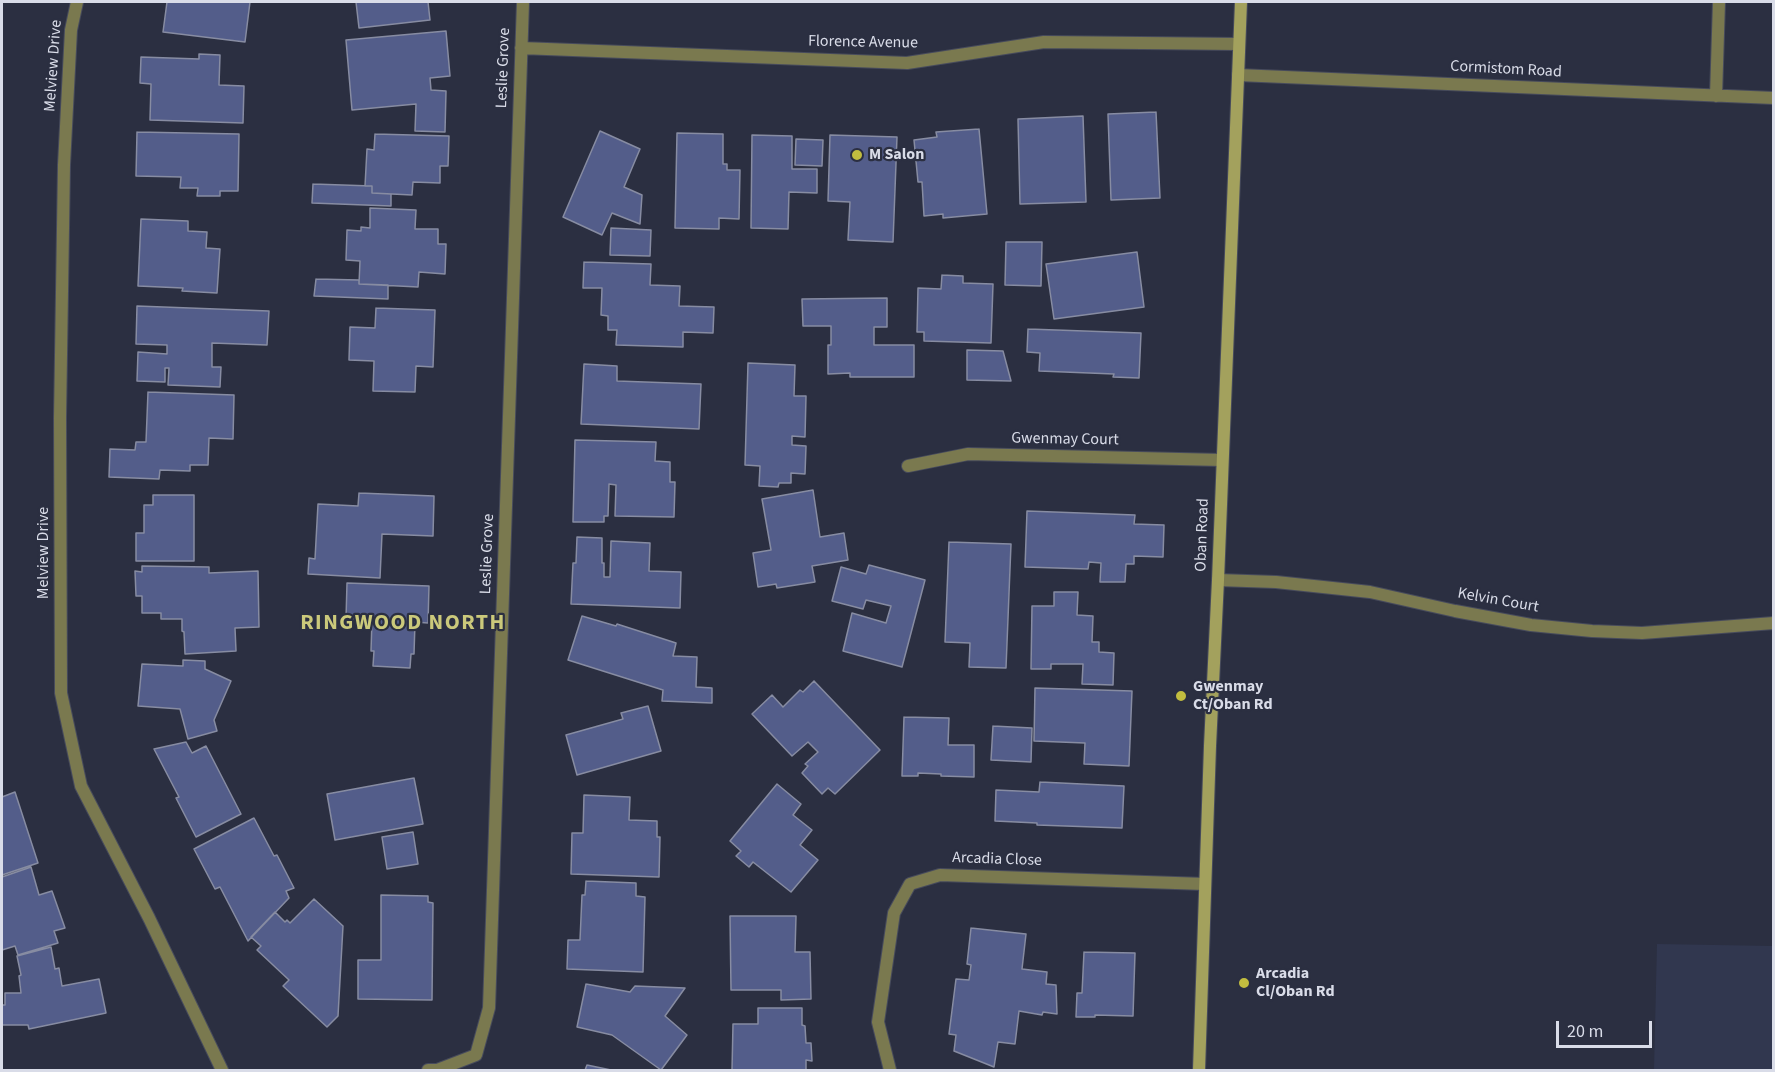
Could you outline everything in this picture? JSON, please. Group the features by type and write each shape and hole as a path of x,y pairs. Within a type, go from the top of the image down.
{"street":[{"name":"Melview Drive","path":"77,2 71,30 64,165 60,418 61,693 81,786 149,918 222,1071"},
{"name":"Leslie Grove","path":"428,1071 437,1070 476,1055 489,1008 523,2"},
{"name":"Oban Road","path":"1199,1071 1241,2"},
{"path":"1716,96 1719,2"},
{"name":"Florence Avenue","path":"521,48 907,63 1044,42 1239,44"},
{"name":"Cormistom Road","path":"1238,75 1773,98"},
{"name":"Gwenmay Court","path":"908,466 968,454 1222,460"},
{"name":"Kelvin Court","path":"1218,580 1276,582 1370,592 1531,624 1592,631 1642,633 1773,623"},
{"name":"Arcadia Close","path":"890,1071 878,1022 894,913 910,884 940,875 1205,884"}],"shaded area":[{"path":"1657,944 1773,946 1773,1070 1654,1070"}],"building":[{"path":"167,2 250,2 245,42 163,32"},
{"path":"356,2 428,2 430,20 359,28"},
{"path":"446,31 450,76 430,78 431,90 446,91 445,132 415,131 416,104 352,110 346,40"},
{"path":"199,54 220,55 219,85 244,86 243,123 150,120 151,84 140,83 141,57 199,59"},
{"path":"1156,112 1160,198 1111,200 1108,114"},
{"path":"1083,116 1086,202 1020,204 1018,119"},
{"path":"979,129 987,214 943,218 943,214 924,216 922,182 918,182 914,140 937,137 936,132"},
{"path":"600,131 640,149 624,187 642,195 640,224 612,213 602,235 563,217"},
{"path":"137,132 239,134 238,191 220,191 220,196 197,196 198,188 180,188 181,177 136,176"},
{"path":"677,133 723,134 723,164 727,164 727,170 740,170 739,219 719,218 719,229 675,228"},
{"path":"375,134 449,136 448,166 440,166 440,183 413,182 412,195 372,193 372,186 365,186 367,149 374,150"},
{"path":"752,135 792,136 792,169 817,169 817,193 789,192 788,229 751,228"},
{"path":"830,135 897,137 893,242 848,240 850,202 828,201"},
{"path":"796,139 823,140 822,166 795,165"},
{"path":"313,184 372,186 372,193 391,194 391,206 312,203"},
{"path":"370,208 416,210 415,229 438,229 438,244 446,244 445,274 419,272 418,287 359,284 360,261 346,260 347,230 361,231 361,227 370,228"},
{"path":"141,219 188,221 188,231 207,232 206,248 220,249 217,293 182,291 183,288 138,286"},
{"path":"611,228 651,230 650,256 610,255"},
{"path":"1006,242 1042,242 1041,286 1005,285"},
{"path":"1137,252 1144,307 1054,319 1046,264"},
{"path":"584,262 651,264 650,285 680,286 679,306 714,307 713,333 683,332 683,347 616,345 617,330 608,330 608,316 601,315 602,288 583,288"},
{"path":"942,275 963,276 963,283 993,284 991,343 924,341 924,332 917,332 918,288 941,289"},
{"path":"316,279 359,280 359,284 388,285 388,299 314,296"},
{"path":"887,298 887,327 874,327 874,345 914,345 914,377 850,377 850,373 828,374 828,345 831,345 831,326 803,326 802,299"},
{"path":"137,306 269,311 267,345 212,343 212,367 221,367 220,387 168,385 169,368 165,368 165,382 137,381 138,352 167,354 167,345 136,344"},
{"path":"376,308 435,310 433,367 416,366 415,392 373,391 374,361 349,360 350,327 375,328"},
{"path":"1028,329 1141,333 1139,378 1113,377 1114,374 1039,371 1040,353 1027,352"},
{"path":"967,350 1003,351 1011,381 967,380"},
{"path":"748,363 795,365 794,396 806,396 805,437 792,436 792,445 806,446 805,474 791,473 791,483 779,483 778,487 759,486 760,466 745,465"},
{"path":"584,364 617,366 617,381 701,384 699,429 581,424"},
{"path":"148,392 234,395 233,439 209,438 208,465 190,465 190,471 160,470 159,479 109,477 110,449 135,450 136,442 146,442"},
{"path":"575,440 656,442 655,461 670,462 670,482 675,482 674,517 615,516 616,485 609,484 608,516 604,516 604,522 573,522"},
{"path":"813,490 820,537 844,533 848,560 812,566 815,582 777,588 776,584 758,587 753,553 771,550 762,499"},
{"path":"359,493 434,496 433,536 382,534 380,578 308,574 309,558 315,559 318,504 358,506"},
{"path":"153,495 194,495 194,561 136,561 136,533 144,533 144,505 153,505"},
{"path":"1027,511 1135,515 1134,524 1164,525 1163,557 1134,556 1134,564 1126,564 1125,582 1100,582 1101,563 1089,562 1088,569 1025,567"},
{"path":"577,537 602,538 604,577 610,577 611,541 650,543 649,571 681,572 680,608 571,604"},
{"path":"949,542 1011,544 1006,668 969,667 970,643 945,642"},
{"path":"869,565 925,580 902,667 843,651 852,613 886,623 891,606 866,600 863,609 832,601 841,567 866,574"},
{"path":"142,566 209,567 209,573 258,571 259,627 235,628 236,651 185,654 182,619 161,619 161,613 142,613 142,596 136,596 135,571 142,572"},
{"path":"347,583 429,586 428,623 415,622 414,654 411,654 410,668 373,666 372,620 346,619"},
{"path":"1054,592 1078,592 1077,615 1093,616 1092,642 1099,642 1099,652 1114,653 1113,685 1082,684 1083,664 1051,664 1051,669 1031,669 1032,606 1054,606"},
{"path":"582,616 616,626 617,624 676,643 673,656 697,657 696,687 712,688 712,703 662,701 663,690 568,660"},
{"path":"183,660 205,661 205,669 231,681 214,720 217,731 188,739 180,709 138,706 142,664 183,666"},
{"path":"814,681 880,750 835,794 828,788 822,794 802,773 808,766 805,764 818,752 808,742 792,756 752,714 772,695 783,707 800,690 803,692"},
{"path":"1035,688 1132,691 1129,766 1084,764 1085,743 1034,741"},
{"path":"648,706 661,751 577,775 566,735 623,719 621,713"},
{"path":"904,717 949,718 948,745 974,745 974,777 918,773 918,776 902,776"},
{"path":"993,726 1032,728 1031,762 991,760"},
{"path":"186,742 192,753 206,746 241,814 196,837 176,798 179,797 154,749"},
{"path":"414,778 423,824 335,840 327,794"},
{"path":"1040,782 1124,786 1122,828 995,821 996,790 1039,792"},
{"path":"777,784 801,804 793,815 812,830 800,845 818,860 791,892 753,862 749,867 736,856 741,851 730,841"},
{"path":"15,792 38,863 2,875 2,797"},
{"path":"584,795 630,797 629,820 657,821 657,837 660,837 659,877 571,874 572,833 583,833"},
{"path":"254,818 294,888 286,891 289,898 248,941 220,887 215,889 194,849"},
{"path":"413,832 418,864 387,869 382,837"},
{"path":"31,867 39,895 52,891 65,928 54,931 58,943 18,955 15,946 2,950 2,877"},
{"path":"586,881 636,883 636,896 645,897 643,972 567,969 568,940 580,940 582,895 585,895"},
{"path":"381,895 428,896 428,902 433,903 432,1000 358,999 358,960 381,960"},
{"path":"314,899 343,926 338,1016 327,1027 283,986 289,980 257,950 261,946 251,937 275,912 285,922 287,920 290,923"},
{"path":"730,916 796,916 795,952 810,952 811,999 781,1000 781,990 731,990"},
{"path":"971,928 1026,934 1022,969 1047,972 1046,984 1056,985 1057,1014 1043,1012 1042,1015 1019,1011 1015,1044 998,1042 994,1067 954,1051 956,1035 949,1034 956,979 969,980 971,965 967,964"},
{"path":"51,947 55,969 59,968 62,986 99,979 106,1013 29,1029 28,1025 2,1025 2,1005 5,1005 5,993 21,993 19,976 21,975 17,956"},
{"path":"1084,952 1135,953 1133,1016 1076,1017 1077,993 1082,993"},
{"path":"586,984 630,992 635,986 685,988 665,1016 687,1035 661,1070 612,1035 577,1027"},
{"path":"758,1008 802,1008 802,1025 805,1026 806,1043 811,1043 812,1061 806,1060 806,1070 732,1070 733,1024 758,1024"},
{"path":"587,1065 611,1070 585,1070"}],"place":[{"name":"M Salon","path":"857,155"},
{"name":"Gwenmay Ct/Oban Rd","path":"1181,696"},
{"name":"Arcadia Cl/Oban Rd","path":"1244,983"}],"district":[{"name":"RINGWOOD NORTH","path":"403,624"}]}
